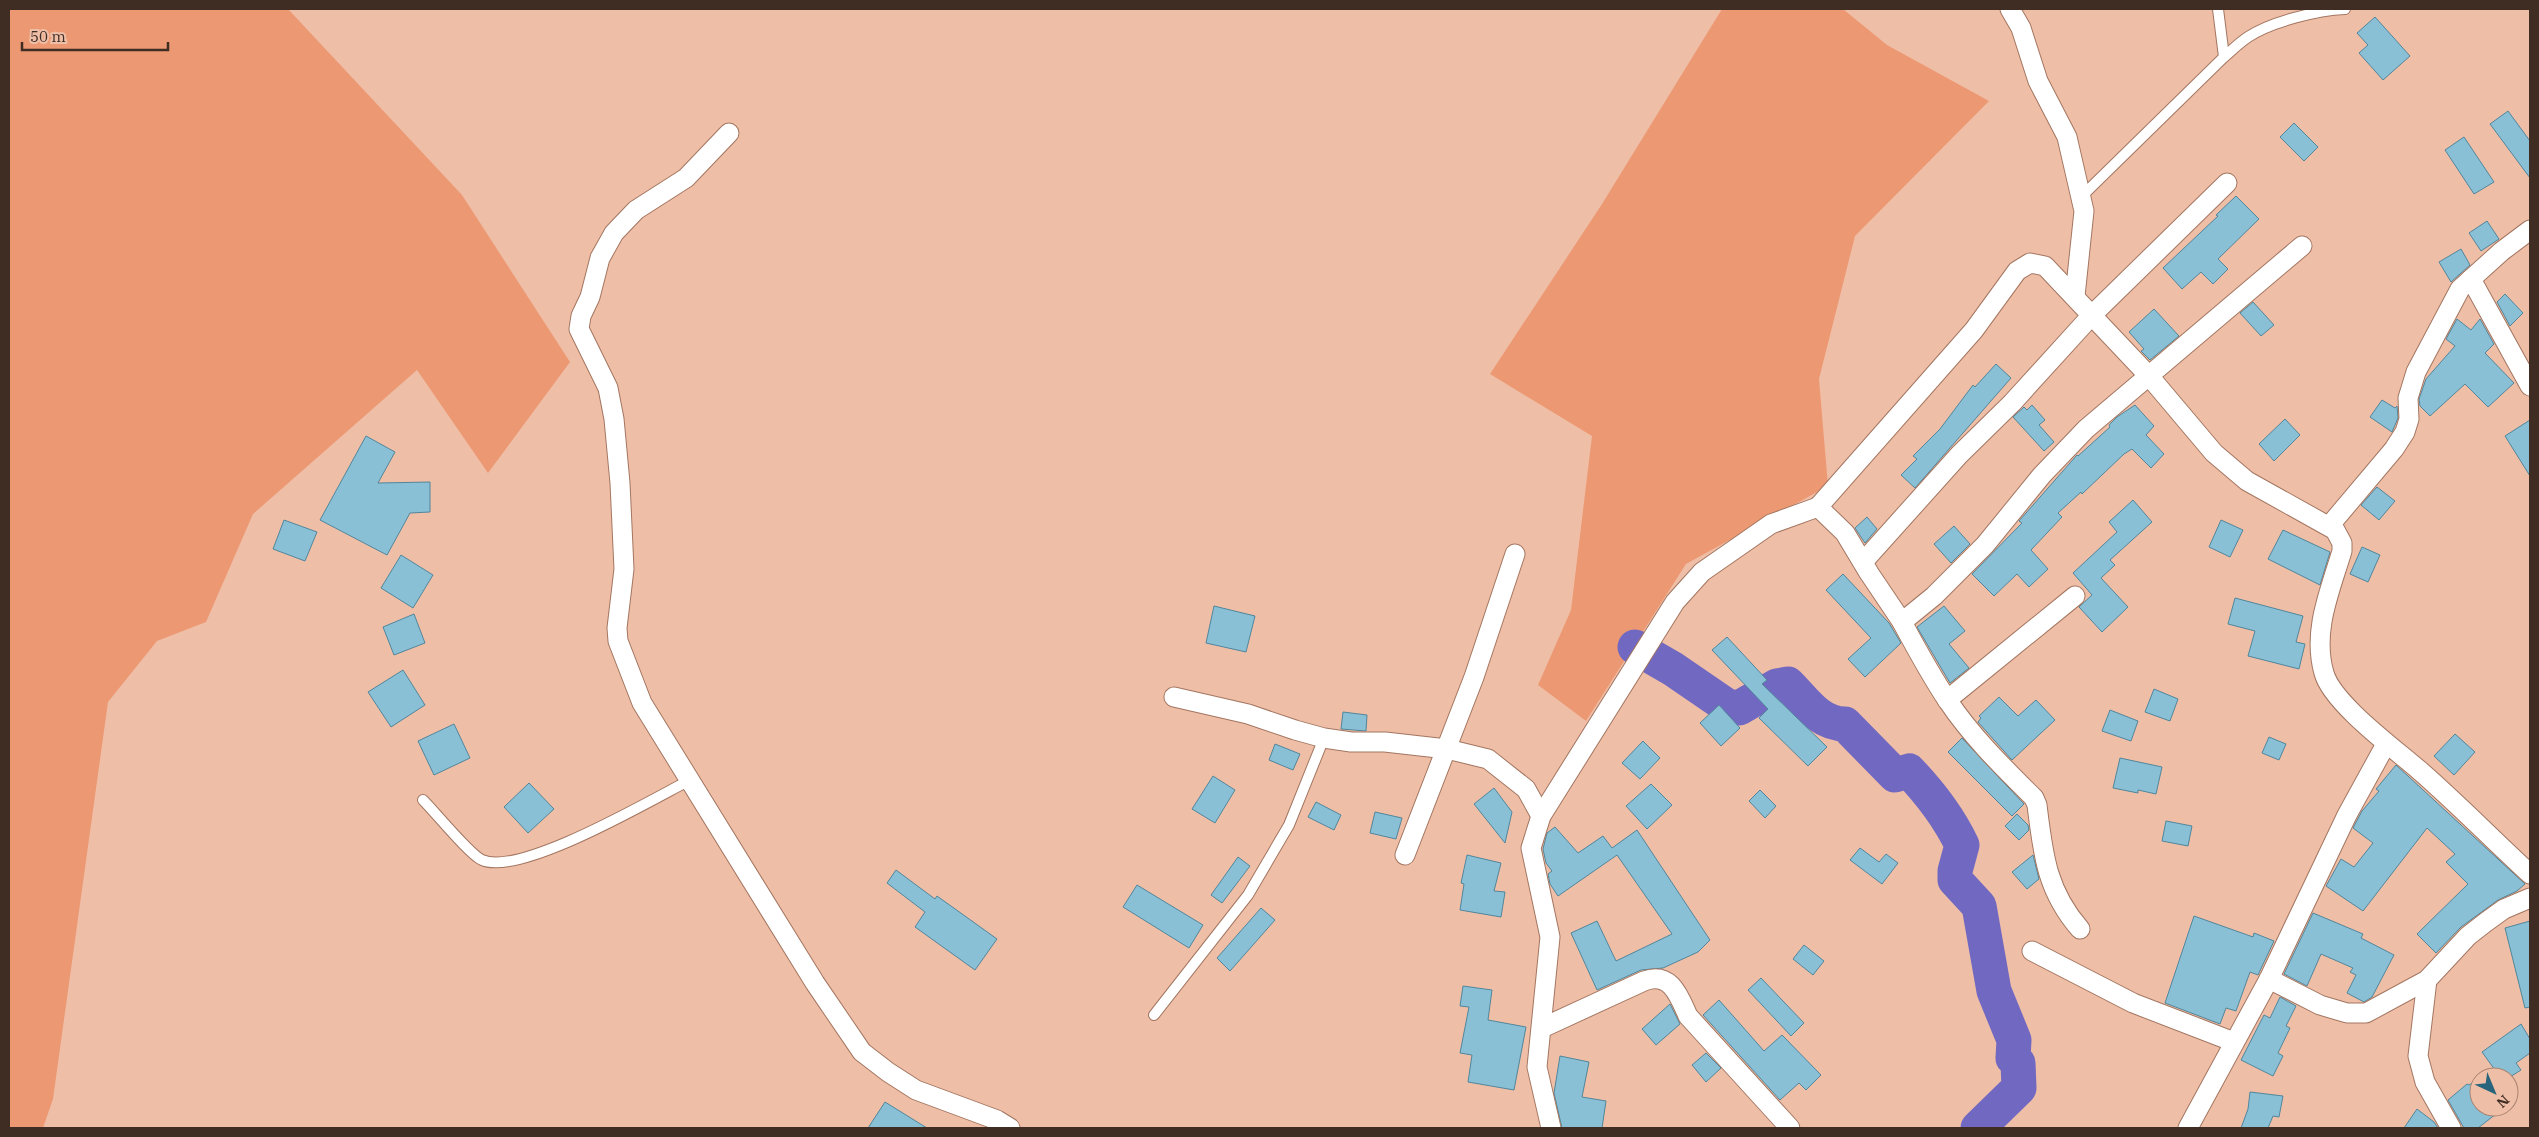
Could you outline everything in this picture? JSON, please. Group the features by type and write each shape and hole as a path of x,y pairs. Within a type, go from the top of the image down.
{"street":[{"path":"2010,9 2021,28 2038,81 2067,137 2084,211 2075,296"},
{"path":"729,133 686,178 636,210 614,233 600,258 590,298 580,323 579,329 608,388 614,418 620,483 624,569 617,628 618,641 642,702 816,983 862,1052 916,1090 997,1120 1010,1128"},
{"path":"1863,562 1959,455 2012,403 2092,315 2227,183"},
{"path":"2330,525 2394,449 2405,432 2409,419 2408,398 2416,372 2456,296 2470,279 2530,230"},
{"path":"1902,622 1934,596 1985,545 2042,474 2086,429 2302,246"},
{"path":"1551,1128 1537,1067 1550,937 1531,848 1541,816 1675,602 1702,572 1771,524 1818,507 1974,330 2023,265 2030,263 2045,266 2075,296 2149,376 2214,453 2247,481 2330,525 2339,536 2342,551 2321,621 2319,644 2324,675 2344,703 2386,744 2419,770 2530,874"},
{"path":"2470,279 2530,386"},
{"path":"1818,507 1845,533 1902,622 1947,700 1998,762 2034,798 2037,805 2044,861 2051,881 2070,918 2080,929"},
{"path":"1405,855 1474,677 1515,554"},
{"path":"1947,700 2075,596"},
{"path":"1174,697 1248,714 1324,738 1351,742 1385,742 1447,749 1488,760 1526,790 1541,816"},
{"path":"2188,1128 2269,979 2343,823 2386,744"},
{"path":"2269,979 2320,1005 2347,1013 2366,1013 2427,980 2468,936 2504,909 2530,898"},
{"path":"2032,951 2133,1003 2234,1042"},
{"path":"1542,1028 1644,980 1654,977 1661,978 1668,982 1681,1000 1688,1016 1790,1128"},
{"path":"2427,980 2418,1056 2425,1082 2451,1128"}],"lane":[{"path":"2218,9 2224,57"},
{"path":"2081,198 2224,57 2249,36 2288,20 2330,10 2345,9"},
{"path":"1154,1015 1248,895 1289,825 1324,738"},
{"path":"423,800 482,860 502,864 536,855 588,833 690,780"}],"shaded area":[{"path":"9,9 288,9 462,195 570,362 488,473 417,370 253,514 206,622 157,641 108,702 53,1099 43,1128 9,1128"},
{"path":"1722,9 1843,9 1887,45 1989,101 1855,236 1819,379 1828,486 1686,564 1586,721 1538,685 1571,610 1592,436 1490,374 1602,204"}],"building":[{"path":"2375,17 2410,56 2383,80 2359,53 2368,45 2357,33"},
{"path":"2508,111 2530,141 2530,178 2490,124"},
{"path":"2294,123 2318,147 2304,161 2280,137"},
{"path":"2464,137 2494,182 2474,194 2445,150"},
{"path":"2236,196 2259,219 2218,259 2228,269 2213,284 2201,272 2182,289 2163,268 2218,216 2216,215"},
{"path":"2487,221 2499,239 2481,251 2469,233"},
{"path":"2461,249 2470,265 2451,282 2439,262"},
{"path":"2505,294 2523,313 2510,326 2497,302"},
{"path":"2253,302 2274,325 2261,336 2240,313"},
{"path":"2154,309 2179,336 2150,360 2141,351 2144,349 2129,332"},
{"path":"2457,319 2471,330 2480,319 2494,344 2485,353 2514,383 2488,407 2465,384 2430,416 2420,406 2419,399 2426,379 2455,346 2446,339"},
{"path":"1996,364 2011,378 1915,488 1901,475 1917,459 1913,456 1940,429 1973,385 1975,387"},
{"path":"2382,400 2395,408 2397,406 2398,418 2392,432 2370,417"},
{"path":"2032,405 2045,420 2039,425 2054,442 2044,451 2013,417 2024,407 2027,410"},
{"path":"2135,405 2154,426 2146,435 2164,454 2151,468 2132,449 2124,454 2082,494 2081,492 2058,513 2062,517 2031,550 2048,569 2029,587 2017,574 1994,596 1972,574 2022,523 2019,521 2077,455 2110,427 2109,425 2117,417"},
{"path":"2285,419 2300,435 2274,461 2259,444"},
{"path":"2530,420 2530,476 2505,436"},
{"path":"366,436 395,452 378,483 430,482 430,512 410,513 387,555 320,520"},
{"path":"2377,487 2395,501 2379,520 2361,505"},
{"path":"2133,500 2152,522 2110,560 2115,565 2101,578 2128,607 2102,632 2079,607 2092,595 2073,573 2117,532 2109,522"},
{"path":"1867,517 1877,529 1865,543 1855,528"},
{"path":"284,520 317,532 305,561 273,549"},
{"path":"2221,520 2243,530 2230,557 2209,547"},
{"path":"1954,526 1970,544 1951,563 1934,544"},
{"path":"2283,530 2330,552 2320,585 2268,559"},
{"path":"2362,547 2380,555 2368,582 2350,574"},
{"path":"401,555 433,575 413,608 381,588"},
{"path":"1843,574 1889,623 1901,643 1865,677 1848,659 1871,638 1826,590"},
{"path":"2235,598 2303,616 2296,642 2305,644 2299,669 2248,656 2255,631 2228,624"},
{"path":"1214,606 1255,616 1246,652 1206,643"},
{"path":"1944,606 1965,631 1949,644 1969,668 1950,683 1917,627"},
{"path":"414,614 425,643 394,655 383,627"},
{"path":"1727,637 1767,680 1762,684 1827,747 1808,766 1759,718 1768,709 1712,650"},
{"path":"403,670 425,705 391,727 368,692"},
{"path":"2154,689 2178,699 2170,721 2145,712"},
{"path":"1999,697 2018,716 2036,700 2055,720 2012,760 1978,722 1981,718 1979,716"},
{"path":"1719,705 1740,728 1721,746 1700,723"},
{"path":"2110,710 2138,721 2131,741 2102,731"},
{"path":"1343,712 1367,715 1366,731 1341,729"},
{"path":"454,724 470,758 434,775 418,741"},
{"path":"2455,734 2475,752 2454,775 2434,756"},
{"path":"2269,737 2286,744 2279,760 2262,753"},
{"path":"1962,738 2024,804 2012,816 1948,752"},
{"path":"1643,741 1660,758 1640,779 1622,763"},
{"path":"1275,744 1300,754 1293,770 1269,760"},
{"path":"2120,758 2162,767 2156,794 2113,788"},
{"path":"2396,765 2525,884 2517,891 2498,900 2461,927 2436,953 2417,934 2468,884 2446,862 2455,854 2427,828 2363,911 2326,886 2341,859 2354,867 2373,843 2353,828 2362,811 2379,791 2376,789"},
{"path":"1213,776 1235,790 1215,823 1192,809"},
{"path":"529,783 554,809 528,833 504,807"},
{"path":"1651,784 1672,805 1647,829 1626,806"},
{"path":"1494,788 1512,812 1505,843 1474,804"},
{"path":"1760,790 1776,806 1765,818 1749,801"},
{"path":"1316,802 1341,815 1334,830 1308,817"},
{"path":"1375,812 1402,818 1396,839 1370,833"},
{"path":"2017,814 2028,825 2029,830 2019,840 2005,826"},
{"path":"2166,821 2192,826 2188,846 2162,841"},
{"path":"1555,827 1578,853 1603,836 1612,848 1637,830 1710,940 1698,952 1663,968 1641,970 1597,990 1571,933 1597,921 1616,961 1672,934 1617,855 1558,896 1550,884 1548,874 1552,871 1546,863 1543,849 1547,833"},
{"path":"1860,848 1879,862 1886,854 1898,863 1882,884 1850,860"},
{"path":"1467,855 1501,863 1494,891 1505,892 1501,917 1460,910 1464,884 1461,883"},
{"path":"2033,855 2039,879 2027,889 2012,872"},
{"path":"1238,857 1250,866 1222,903 1211,895"},
{"path":"896,870 935,899 937,896 997,939 975,970 915,927 925,912 887,883"},
{"path":"1137,885 1203,925 1189,948 1123,907"},
{"path":"1261,908 1275,920 1230,971 1217,958"},
{"path":"2313,913 2363,934 2361,938 2394,955 2372,997 2364,1002 2347,993 2356,975 2350,972 2353,968 2321,954 2307,986 2284,974"},
{"path":"2194,916 2253,937 2254,933 2274,941 2258,975 2250,972 2236,1011 2226,1008 2220,1024 2165,1003"},
{"path":"2530,921 2530,1007 2525,1008 2505,928"},
{"path":"1804,945 1824,961 1813,975 1793,959"},
{"path":"1761,978 1804,1023 1791,1036 1748,990"},
{"path":"1463,986 1492,990 1488,1020 1526,1027 1514,1090 1468,1082 1472,1055 1460,1053 1469,1007 1460,1006"},
{"path":"2280,997 2296,1006 2286,1026 2290,1028 2278,1053 2283,1056 2273,1076 2241,1060 2264,1015 2270,1018"},
{"path":"1719,1000 1764,1051 1782,1035 1821,1075 1806,1090 1799,1083 1780,1100 1703,1015"},
{"path":"1670,1004 1680,1024 1656,1045 1642,1029"},
{"path":"2521,1024 2530,1039 2530,1053 2516,1063 2519,1067 2493,1067 2482,1052"},
{"path":"1706,1053 1721,1068 1706,1082 1692,1065"},
{"path":"1560,1056 1589,1062 1582,1097 1606,1101 1602,1128 1562,1128 1554,1093"},
{"path":"2467,1084 2469,1085 2469,1117 2492,1117 2478,1128 2464,1128 2448,1100"},
{"path":"2250,1092 2283,1096 2279,1117 2273,1116 2268,1128 2241,1128 2248,1109"},
{"path":"885,1102 927,1128 868,1128"},
{"path":"2417,1109 2434,1122 2438,1128 2404,1128"}],"waterway":[{"path":"1635,647 1673,669 1727,706 1739,708 1777,686 1788,684 1820,716 1836,723 1845,724 1895,775 1909,771 1925,788 1951,824 1962,845 1955,871 1955,880 1979,906 1994,991 2014,1040 2013,1058 2018,1063 2019,1088 1978,1128"}]}
